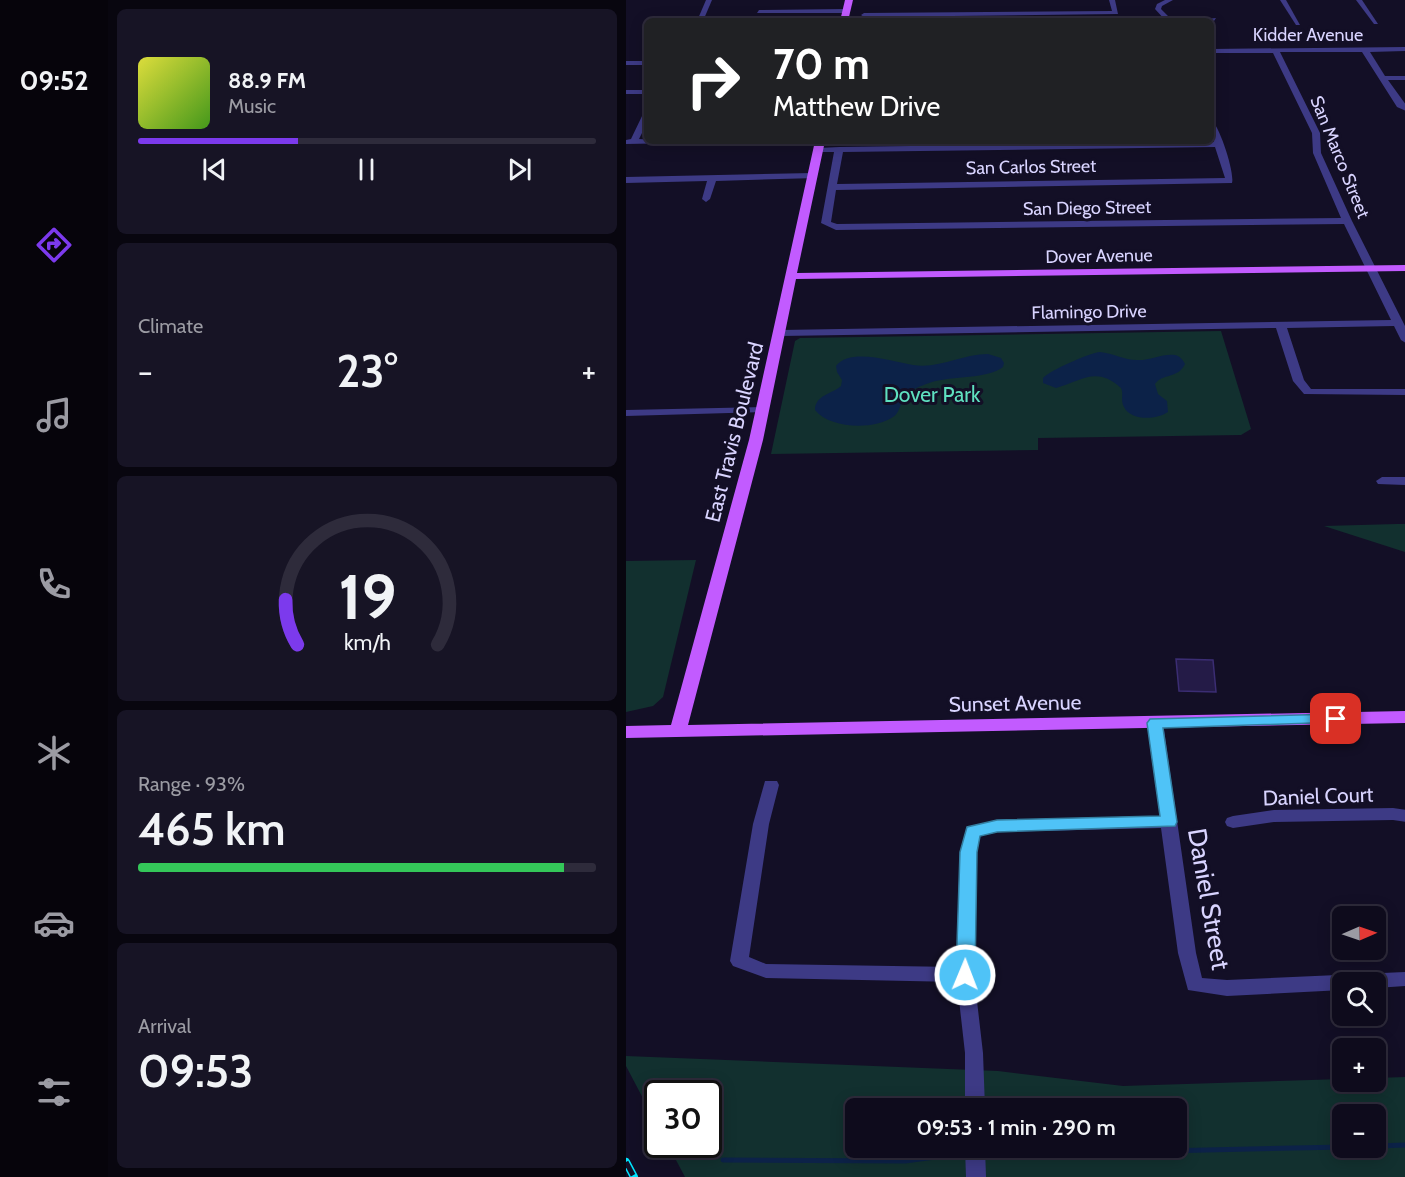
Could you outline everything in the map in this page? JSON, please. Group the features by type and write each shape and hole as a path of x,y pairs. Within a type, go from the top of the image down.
{"main road":[{"name":"East Travis Boulevard","path":"678,731 764,410 820,145"},
{"name":"Dover Avenue","path":"792,276 1406,268"},
{"name":"Sunset Avenue","path":"626,732 1406,717"}],"street":[{"path":"701,18 709,0"},
{"path":"864,15 997,10 1116,13 1112,0"},
{"path":"1167,18 1158,9 1159,5 1170,0"},
{"path":"1283,0 1298,24"},
{"path":"1359,0 1376,23"},
{"path":"760,12 848,6 930,6 930,14"},
{"path":"1365,50 1405,109"},
{"name":"Kidder Avenue","path":"1214,51 1406,50"},
{"name":"San Marco Street","path":"1276,51 1316,133 1317,153 1347,221 1406,340"},
{"path":"626,63 644,63"},
{"path":"1383,78 1406,78"},
{"path":"626,92 644,92"},
{"path":"630,142 644,119"},
{"path":"820,145 839,149 1219,144 1214,130"},
{"name":"San Carlos Street","path":"833,187 1229,181 1229,174 1219,144"},
{"path":"833,187 839,149"},
{"path":"626,180 813,176"},
{"path":"706,199 712,178"},
{"name":"San Diego Street","path":"833,187 826,223 829,226 1347,221"},
{"name":"Flamingo Drive","path":"781,333 1397,323"},
{"path":"1281,326 1299,381 1308,392 1406,392"},
{"path":"626,413 764,410"},
{"path":"1382,481 1406,481"},
{"name":"Daniel Street","path":"1155,723 1187,953 1194,985 1227,988 1406,979"},
{"path":"771,785 761,824 739,961 766,971 965,975"},
{"name":"Daniel Court","path":"1232,822 1274,816 1393,814 1406,816"},
{"path":"975,1098 974,1053 965,975 968,852 973,831 997,826 1169,822"},
{"path":"975,1158 976,1177"}],"green space":[{"name":"Dover Park","path":"1221,331 1251,429 1241,435 1038,438 1038,450 771,454 795,341 800,338"},
{"path":"1397,524 1405,524 1405,552 1324,526"},
{"path":"696,560 663,697 653,706 626,712 626,561"},
{"path":"626,1056 998,1071 1123,1086 1332,1079 1332,1092 1386,1092 1386,1078 1405,1077 1405,1177 685,1177 675,1158 722,1158 722,1080 644,1080 644,1100 626,1066"}],"water":[{"path":"1100,352 1132,360 1166,355 1180,357 1185,364 1182,369 1162,378 1155,384 1158,394 1167,401 1168,412 1151,418 1132,415 1127,412 1123,404 1121,388 1104,377 1088,377 1056,388 1043,383 1043,378 1053,371"},
{"path":"988,354 1001,358 1004,363 1003,367 989,374 940,380 910,391 897,414 885,421 852,426 831,421 815,410 821,398 841,386 842,380 836,366 852,357 873,357 923,366"}],"building":[{"path":"1176,659 1213,660 1216,692 1179,691"}],"waterway":[{"path":"1386,1146 1406,1145"},
{"path":"1187,1150 1332,1147"},
{"path":"723,1160 905,1161 928,1158"}],"railway":[{"path":"626,1162 634,1177"}],"route":[{"path":"965,975 968,852 973,831 997,826 1169,822 1155,723 1336,719"}]}
